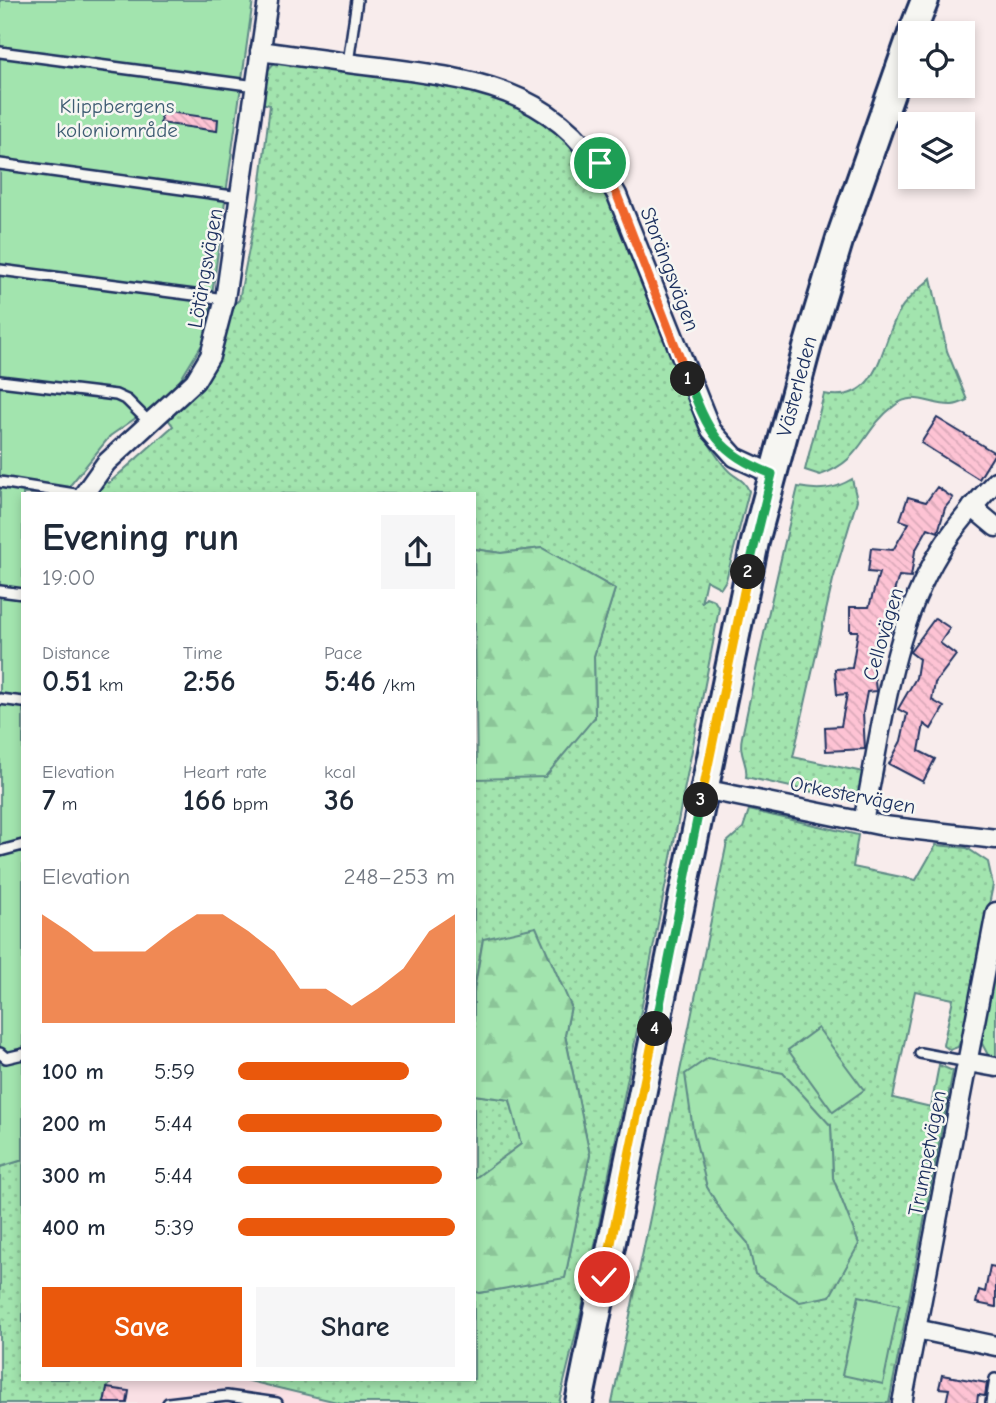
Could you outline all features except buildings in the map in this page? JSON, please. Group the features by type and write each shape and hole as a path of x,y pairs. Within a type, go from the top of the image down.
{"main road":[{"path":"917,21 925,0"},
{"name":"Västerleden","path":"579,1403 704,789 772,474 836,251 898,73"}],"street":[{"name":"Lötängsvägen","path":"85,492 106,463 204,369 220,324 225,299 268,0"},
{"name":"Storängsvägen","path":"260,51 446,75 491,86 545,112 590,151 617,195 711,430 735,457 772,474"},
{"name":"Cellovägen","path":"863,822 901,638 916,596 939,553 996,481"},
{"path":"972,508 996,527"},
{"name":"Orkestervägen","path":"704,789 863,822 996,839"},
{"name":"Trumpetvägen","path":"902,1403 996,912"},
{"path":"968,1062 996,1067"},
{"path":"916,1329 996,1346"}],"lane":[{"path":"348,63 357,0"},
{"path":"0,52 256,86"},
{"path":"0,164 240,197"},
{"path":"0,270 225,299"},
{"path":"0,381 116,395 127,400 149,423"},
{"path":"0,482 62,492"},
{"path":"0,591 21,594"},
{"path":"0,699 21,702"},
{"path":"0,851 21,846"},
{"path":"0,1053 6,1058 21,1054"},
{"path":"920,1053 968,1062"},
{"path":"990,1403 995,1379"},
{"path":"168,1403 227,1396 277,1403"}],"shaded area":[{"path":"112,1381 249,1381 341,1403 104,1403 107,1388"}],"green space":[{"name":"Klippbergens koloniområde","path":"0,0 253,0 206,338 173,392 110,436 65,492 21,492 21,1161 0,1167"},
{"path":"289,62 392,74 468,87 525,107 551,124 574,146 608,197 634,256 699,425 722,463 749,491 726,580 721,588 706,580 701,603 706,597 714,600 719,608 713,643 585,1296 559,1403 341,1403 249,1381 476,1381 476,1292 565,1277 590,1155 565,1035 571,1006 483,939 476,979 476,773 477,779 595,718 594,656 615,589 542,548 501,553 476,549 476,492 92,492 99,477 109,483 173,426 168,419 203,382 226,312 239,300 259,198 270,105 257,102 261,78 274,63"},
{"path":"931,278 947,351 967,400 952,405 916,399 901,401 883,416 854,453 834,469 820,475 805,470 824,394 843,395 857,390 868,381 876,369 900,310"},
{"path":"852,479 857,500 833,580 793,757 863,772 857,802 746,777 741,743 798,487 826,489"},
{"path":"542,548 615,589 594,656 595,717 545,777 477,779 476,549 501,553"},
{"path":"749,810 858,835 853,867 916,880 936,845 967,848 988,862 993,885 963,1035 958,1047 950,1050 943,1045 953,999 915,991 893,1098 931,1107 939,1065 953,1071 889,1403 612,1403 727,842 743,828","holes":["831,1126 833,1178 859,1244 756,1274 748,1243"]},
{"path":"536,927 571,1006 565,1035 590,1155 565,1278 479,1293 476,1292 476,1178 521,1144 510,1100 476,1095 476,979 483,939"},
{"path":"996,958 996,1058 988,1055 980,1040"},
{"path":"818,1028 864,1090 833,1112 788,1050"},
{"path":"708,1058 783,1073 831,1126 833,1178 859,1244 830,1296 800,1302 755,1274 748,1243 725,1217 707,1187 693,1130 685,1074"},
{"path":"476,1095 510,1100 522,1144 476,1178"},
{"path":"21,1161 21,1381 112,1381 107,1388 104,1403 0,1403 0,1167"},
{"path":"859,1296 899,1305 883,1384 842,1375"}],"route":[{"path":"600,163 617,195 704,418 725,450 745,463 772,474 738,620 604,1277"}]}
